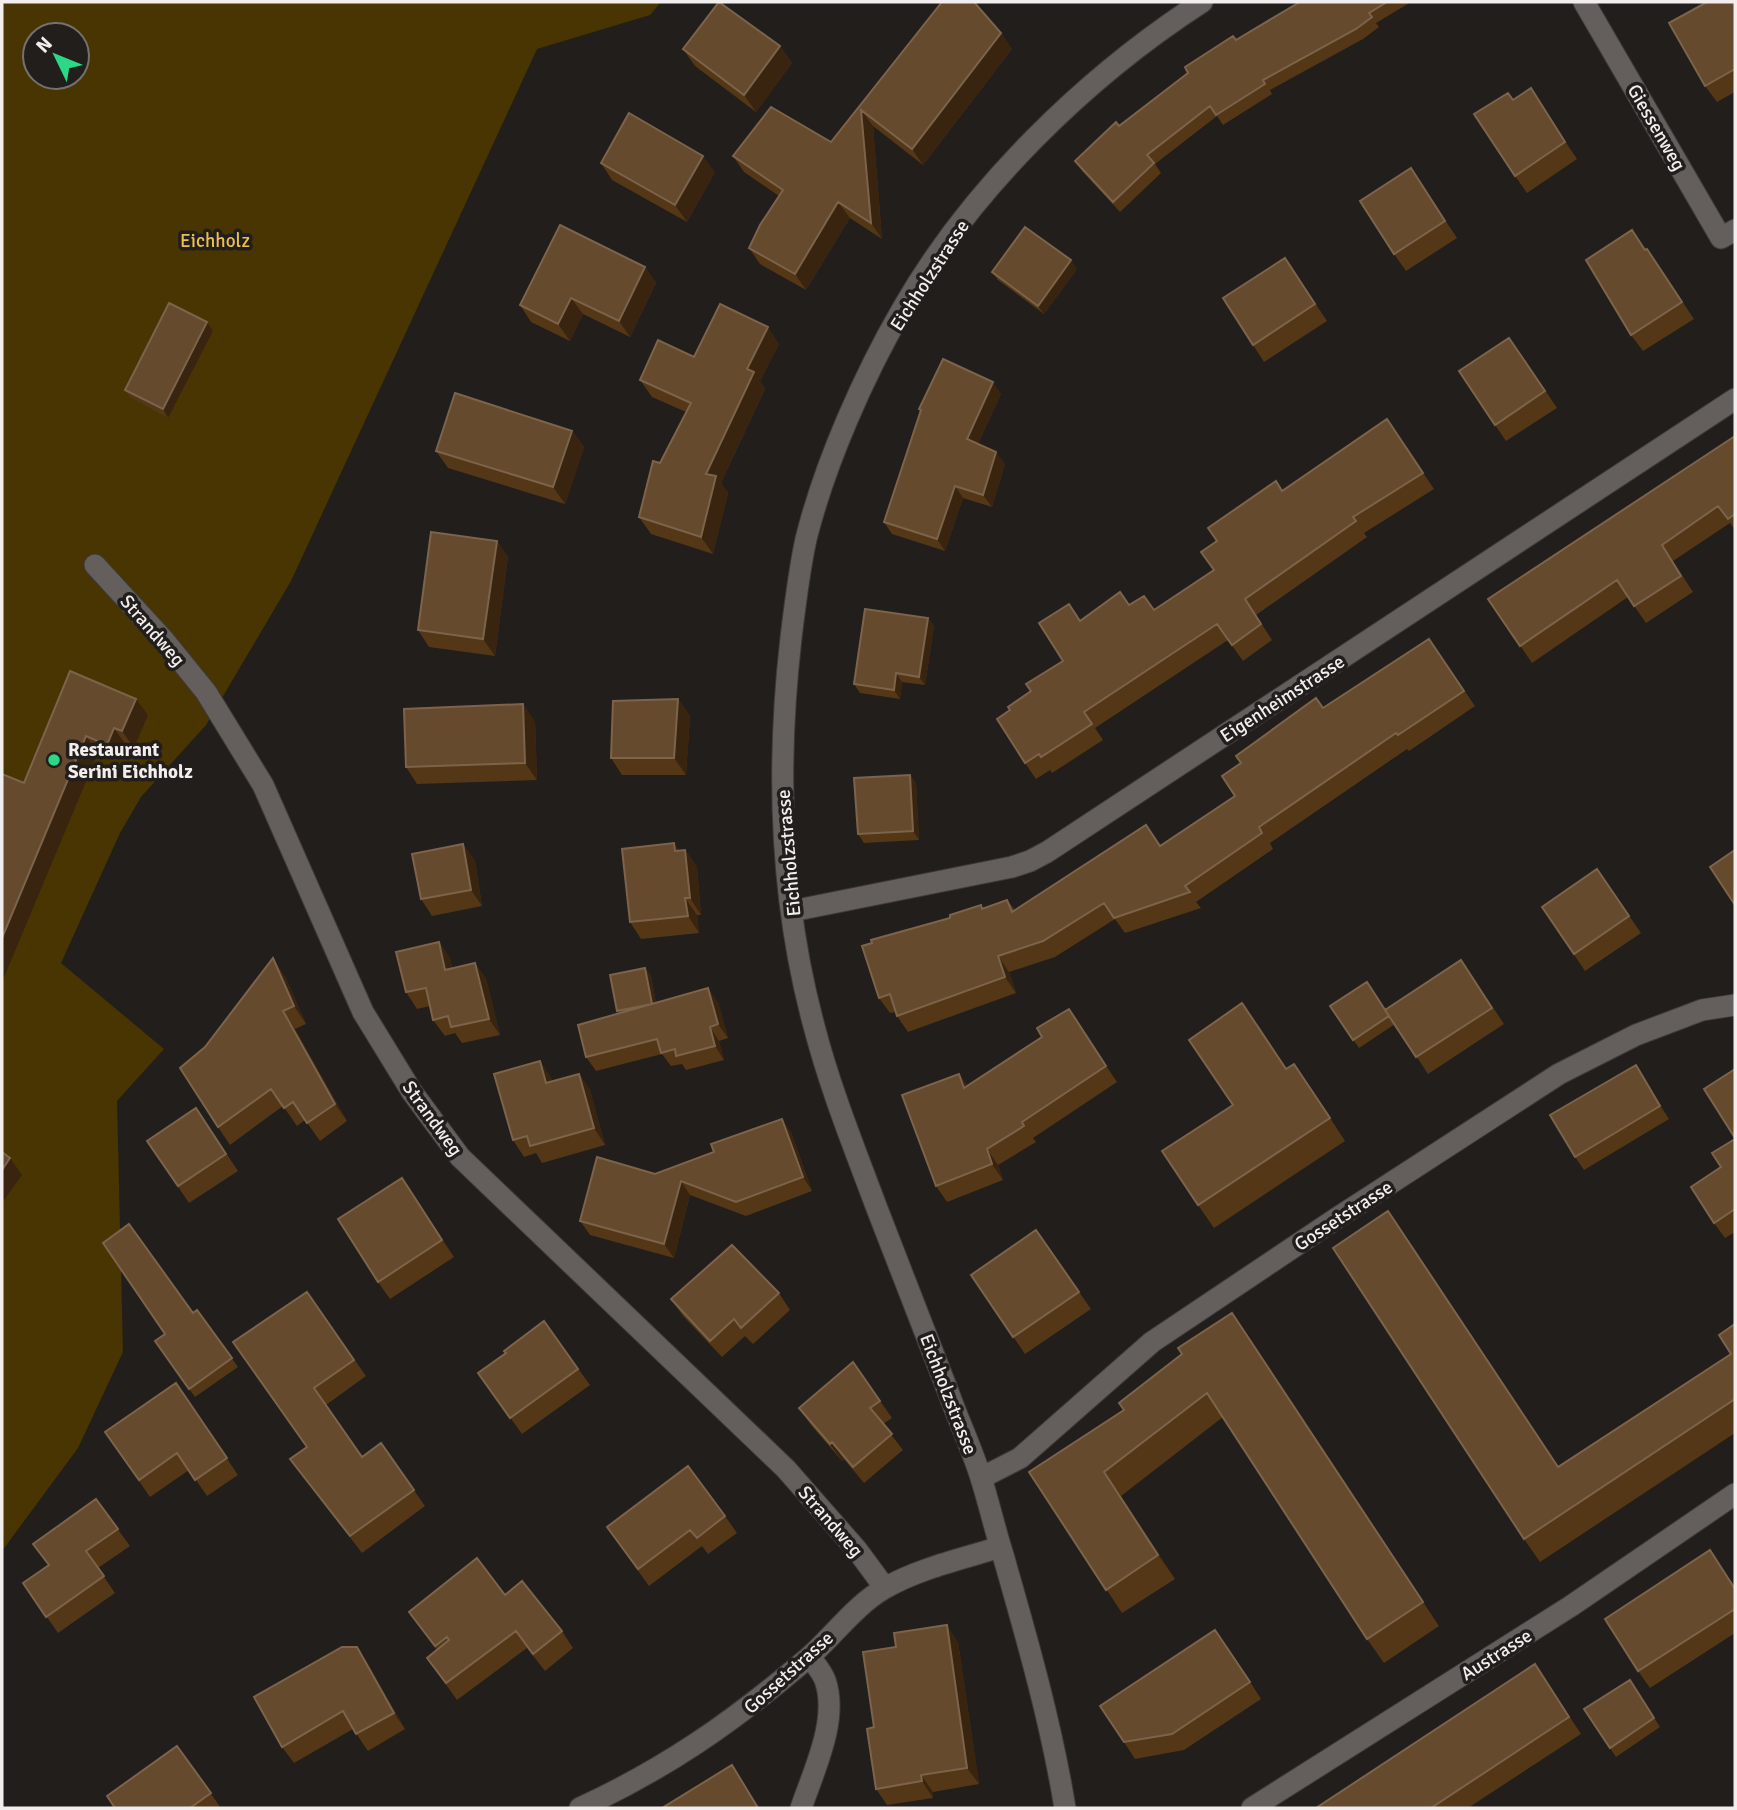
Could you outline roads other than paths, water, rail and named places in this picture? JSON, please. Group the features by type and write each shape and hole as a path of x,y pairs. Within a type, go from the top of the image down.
{"street":[{"name":"Eichholzstrasse","path":"1065,1808 1034,1661 981,1478 831,1082 813,1024 801,966 784,849 781,773 785,690 794,610 806,539 832,459 862,389 902,309 933,261 981,198 1047,127 1120,62 1202,2"},
{"name":"Giessenweg","path":"1584,2 1721,238 1735,230"},
{"name":"Eigenheimstrasse","path":"792,911 1012,867 1047,852 1735,399"},
{"name":"Strandweg","path":"95,565 163,639 206,692 263,785 363,1012 435,1125 460,1157 786,1469 857,1550 885,1588"},
{"name":"Gossetstrasse","path":"981,1478 1020,1458 1152,1342 1559,1074 1636,1035 1702,1010 1735,1005"},
{"name":"Austrasse","path":"1252,1808 1571,1606 1735,1494"},
{"name":"Gossetstrasse","path":"580,1808 667,1764 706,1740 747,1710 810,1657 855,1611 885,1588 930,1569 1000,1547"},
{"path":"802,1808 831,1709 825,1679 810,1657"}],"place":[{"name":"Restaurant Serini Eichholz","path":"54,760"}],"park label":[{"name":"Eichholz","path":"215,240"}]}
